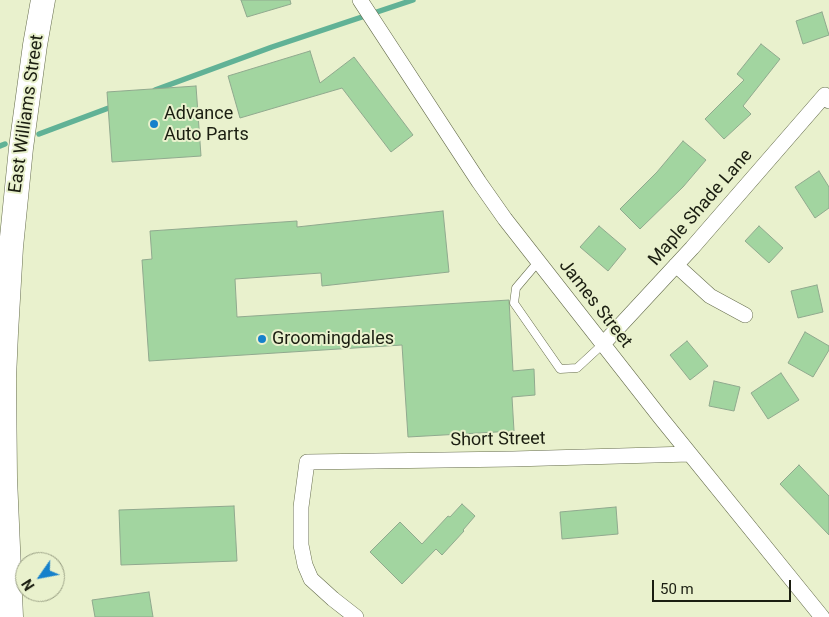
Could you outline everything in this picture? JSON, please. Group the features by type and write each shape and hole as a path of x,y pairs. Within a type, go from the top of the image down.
{"main road":[{"name":"East Williams Street","path":"11,617 5,478 6,334 11,247 20,148 43,0"}],"street":[{"name":"James Street","path":"360,0 479,182 538,262 822,617"},
{"name":"Maple Shade Lane","path":"603,344 827,98"},
{"path":"676,265 710,296 745,315"},
{"name":"Short Street","path":"356,617 311,579 304,565 301,545 301,508 307,462 690,454"}],"lane":[{"path":"538,262 516,288 514,302 560,369 576,368 603,344"}],"building":[{"path":"241,0 290,0 291,4 247,17"},
{"path":"822,12 829,35 803,44 796,21"},
{"path":"761,44 780,59 743,106 751,114 724,139 705,119 744,80 737,74"},
{"path":"310,51 320,83 354,57 413,135 391,152 342,88 240,118 228,76"},
{"name":"Advance Auto Parts","path":"196,86 201,156 112,162 107,92"},
{"path":"683,141 706,160 683,187 640,229 620,209 657,172"},
{"path":"819,171 829,187 829,208 815,218 795,187"},
{"path":"443,211 449,272 322,286 321,273 235,279 237,317 509,300 513,371 534,369 535,395 512,397 514,431 408,437 402,345 149,361 142,260 152,259 150,231 297,221 297,227"},
{"path":"599,226 626,249 608,271 580,247"},
{"path":"759,226 783,248 769,263 745,241"},
{"path":"817,285 823,312 798,318 791,291"},
{"path":"805,332 829,346 829,350 813,377 788,363"},
{"path":"687,341 708,366 690,380 670,355"},
{"path":"781,373 799,400 768,419 751,393"},
{"path":"714,381 740,387 734,411 709,406"},
{"path":"799,465 829,496 829,535 780,484"},
{"path":"462,504 475,516 464,531 442,555 436,549 402,584 370,552 400,522 422,544"},
{"path":"234,506 237,561 121,565 119,510"},
{"path":"616,507 618,534 562,539 560,512"},
{"path":"149,592 153,617 95,617 92,600"}],"waterway":[{"path":"155,90 272,47 413,0"},
{"path":"39,134 114,106"},
{"path":"0,146 5,144"}],"place":[{"name":"Advance Auto Parts","path":"154,124"},
{"name":"Groomingdales","path":"262,339"}]}
